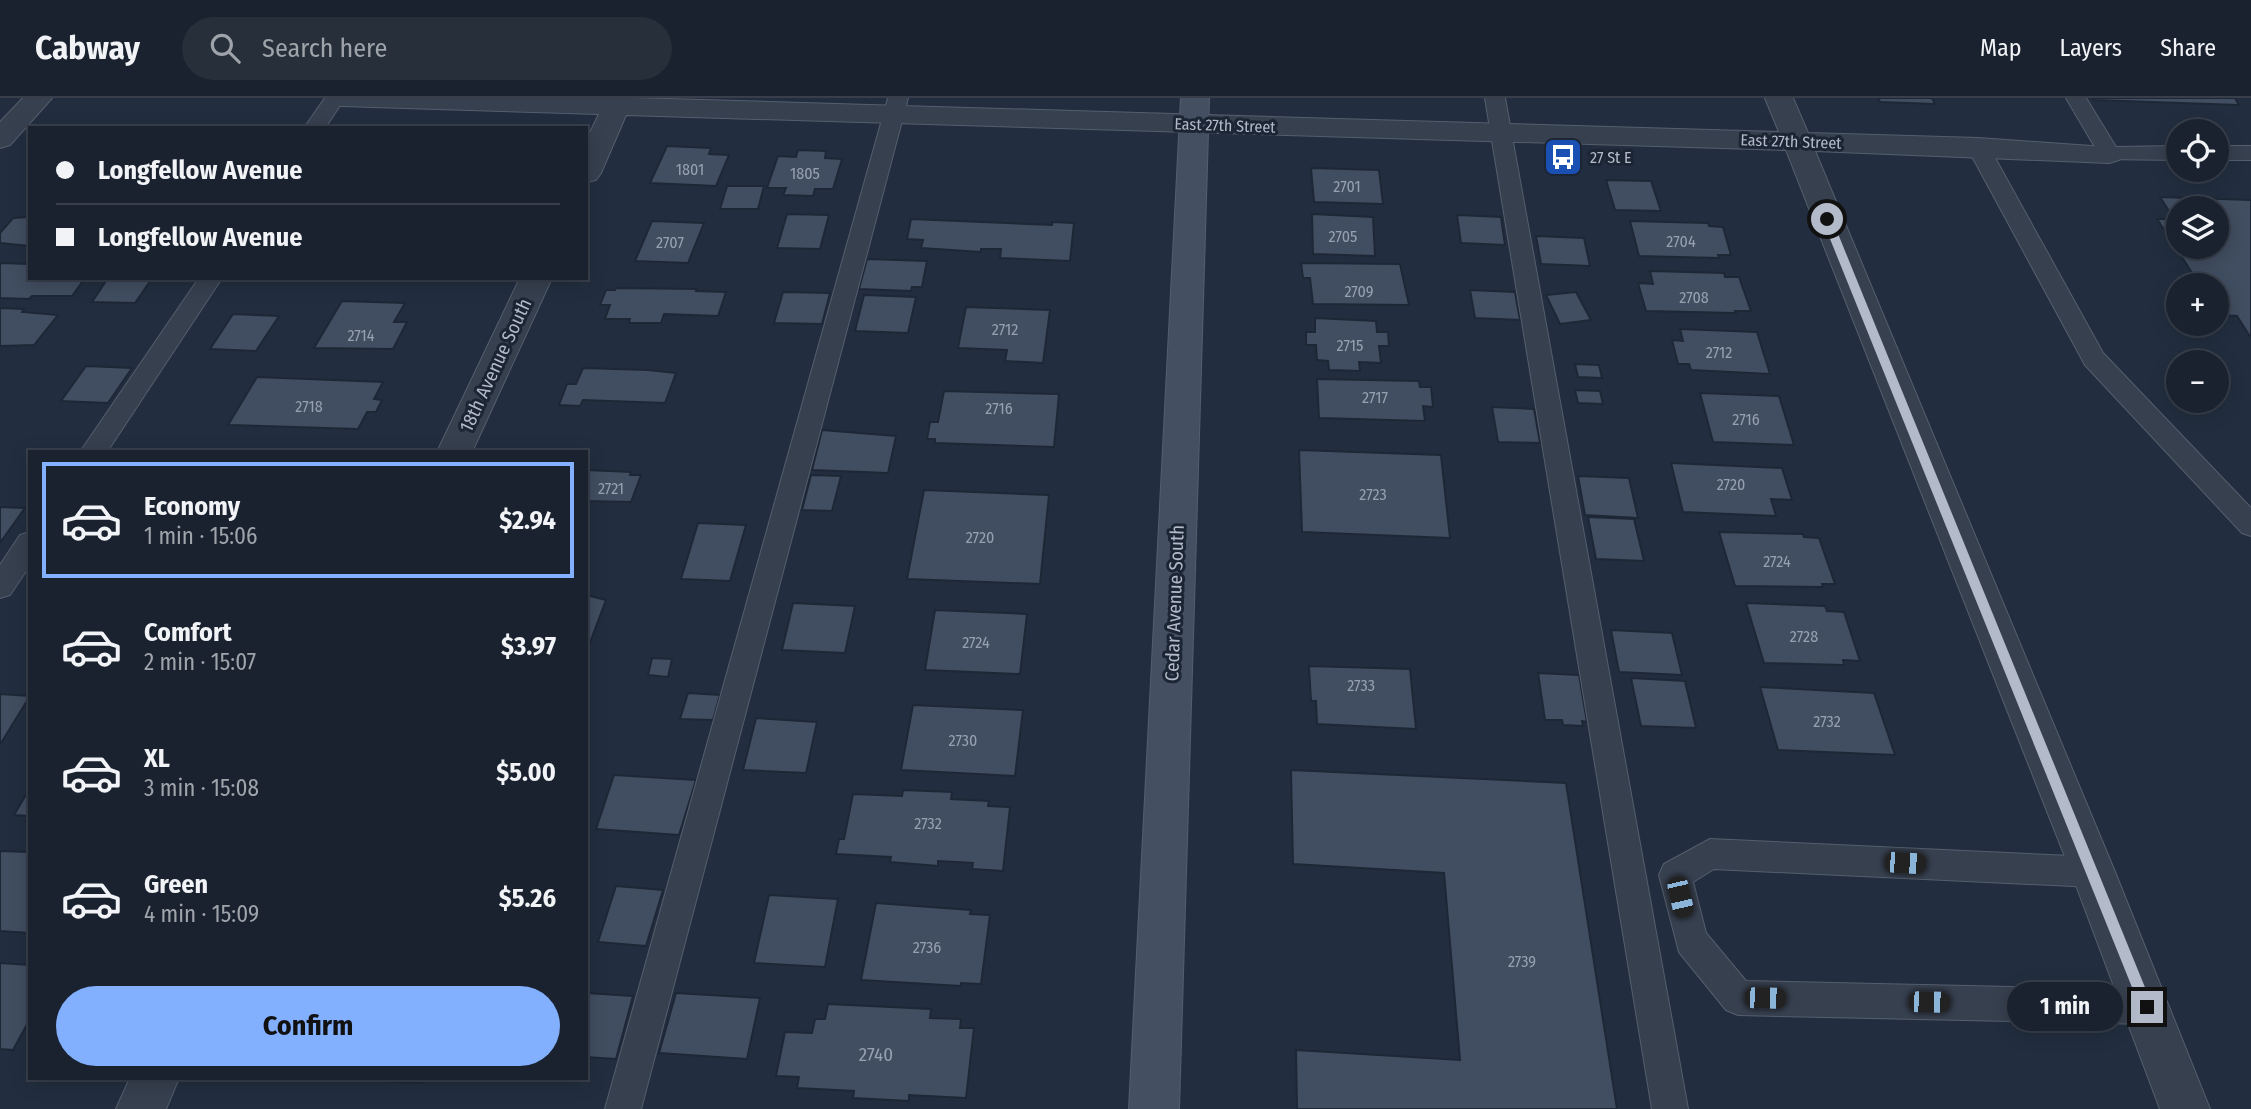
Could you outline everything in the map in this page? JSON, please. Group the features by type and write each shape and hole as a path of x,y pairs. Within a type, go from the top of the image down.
{"main road":[{"name":"Cedar Avenue South","path":"1154,1109 1194,111"}],"street":[{"path":"0,139 38,98"},
{"name":"East 27th Street","path":"341,98 1194,111 1501,132 1978,146 2109,154"},
{"path":"1779,98 2093,872 2185,1109"},
{"path":"588,169 618,103"},
{"name":"18th Avenue South","path":"455,450 535,280"},
{"path":"141,1109 154,1080"}],"lane":[{"path":"315,126 335,98"},
{"path":"1495,98 1670,1109"},
{"path":"2076,98 2109,154 2166,153"},
{"path":"623,1109 895,107"},
{"path":"1978,146 2094,359 2251,525"},
{"path":"2229,153 2251,153"},
{"path":"94,450 210,280"},
{"path":"0,587 28,546"},
{"path":"2093,872 1710,854 1675,874 1690,941 1738,998 2147,1007"}],"building":[{"path":"1878,98 1932,98 1935,104 1880,102"},
{"path":"2093,98 2235,98 2239,105 2094,100"},
{"path":"667,146 711,148 709,154 729,155 716,186 650,183"},
{"path":"798,150 826,151 825,158 842,159 833,189 815,189 813,196 783,195 786,188 767,188 778,156 796,157"},
{"path":"1311,168 1379,170 1383,204 1314,202"},
{"path":"1606,180 1651,181 1661,211 1615,210"},
{"path":"727,186 764,186 758,209 720,209"},
{"path":"2229,199 2251,200 2251,338 2237,316 2229,316 2229,273 2192,273 2183,259 2229,259"},
{"path":"787,214 829,215 820,249 777,248"},
{"path":"1312,214 1373,217 1375,256 1313,254"},
{"path":"1457,215 1501,217 1505,245 1461,243"},
{"path":"28,217 28,246 0,243 0,233 13,218"},
{"path":"911,219 1052,225 1052,222 1074,223 1070,261 1000,258 1001,249 981,249 981,252 921,248 923,240 907,239"},
{"path":"2157,219 2166,219 2166,233"},
{"path":"652,221 704,223 688,263 635,261"},
{"path":"1630,221 1708,223 1709,226 1723,227 1731,255 1718,255 1719,258 1639,256"},
{"path":"1536,236 1584,238 1590,266 1541,264"},
{"path":"867,259 927,261 922,287 912,287 911,291 859,289"},
{"path":"0,263 28,264 28,280 84,280 72,296 0,298"},
{"path":"1301,263 1400,264 1409,305 1313,304 1310,278 1303,278"},
{"path":"1650,271 1724,273 1725,277 1739,277 1751,311 1646,311 1638,283 1653,284"},
{"path":"107,280 151,280 135,303 92,302"},
{"path":"616,288 726,292 718,316 664,314 661,323 629,323 630,319 605,319 610,305 600,305 606,290"},
{"path":"1470,290 1515,292 1520,320 1475,318"},
{"path":"783,292 830,293 822,324 774,323"},
{"path":"1576,292 1591,320 1560,324 1546,295"},
{"path":"864,295 916,297 908,333 855,331"},
{"path":"342,301 405,303 394,322 407,322 393,349 314,348"},
{"path":"966,307 1050,310 1043,363 1005,361 1007,350 958,348"},
{"path":"0,308 58,315 34,345 0,346"},
{"path":"233,314 279,316 256,351 210,349"},
{"path":"1315,318 1376,321 1377,332 1388,332 1389,346 1379,346 1381,363 1359,362 1360,371 1329,370 1328,361 1317,360 1316,345 1306,345 1306,332 1315,332"},
{"path":"1680,329 1757,332 1770,374 1691,370 1689,364 1678,364 1672,340 1683,341"},
{"path":"1575,364 1599,365 1602,378 1578,377"},
{"path":"86,366 132,368 108,403 61,401"},
{"path":"583,368 676,373 665,403 583,400 580,406 559,405 567,384 576,384"},
{"path":"257,377 383,382 374,399 382,400 376,412 367,412 358,429 228,425"},
{"path":"1317,379 1419,381 1420,387 1431,387 1433,407 1423,406 1425,421 1319,418"},
{"path":"1575,390 1600,391 1603,404 1578,403"},
{"path":"944,391 1059,394 1054,447 935,443 935,439 927,439 930,422 938,422"},
{"path":"1700,393 1779,396 1794,445 1713,442"},
{"path":"1492,407 1534,409 1540,443 1498,442"},
{"path":"822,430 896,436 888,473 812,470"},
{"path":"1299,450 1441,455 1450,538 1302,532"},
{"path":"1671,463 1782,468 1792,500 1771,499 1776,516 1683,512"},
{"path":"588,470 641,475 631,502 588,501"},
{"path":"811,475 841,476 832,511 802,510"},
{"path":"1578,476 1629,478 1638,518 1585,515"},
{"path":"924,490 1049,495 1040,584 907,579"},
{"path":"0,507 25,508 0,543"},
{"path":"1588,517 1634,519 1644,561 1596,559"},
{"path":"698,523 746,525 730,581 681,579"},
{"path":"1719,532 1803,534 1804,537 1819,538 1835,584 1822,584 1823,587 1735,586"},
{"path":"588,596 606,600 588,648"},
{"path":"793,603 855,606 845,653 782,650"},
{"path":"1746,603 1825,606 1827,611 1844,612 1860,661 1843,660 1844,665 1764,663"},
{"path":"935,610 1027,614 1020,674 925,670"},
{"path":"1611,630 1672,633 1682,675 1619,672"},
{"path":"652,658 672,659 668,677 648,675"},
{"path":"1309,666 1410,669 1416,729 1317,724 1316,701 1311,701"},
{"path":"1538,673 1579,675 1587,722 1582,721 1583,726 1563,725 1562,720 1545,720"},
{"path":"1631,678 1685,681 1696,728 1641,726"},
{"path":"1760,687 1874,693 1895,755 1778,750"},
{"path":"688,693 720,695 713,720 680,719"},
{"path":"0,694 28,696 28,699 0,743"},
{"path":"913,705 1023,710 1015,776 901,770"},
{"path":"756,718 817,722 806,773 743,770"},
{"path":"1291,770 1566,783 1617,1109 1297,1109 1296,1050 1460,1060 1444,873 1293,864"},
{"path":"614,775 696,780 679,835 596,829"},
{"path":"903,790 952,792 951,799 989,801 988,806 1010,807 1003,871 972,869 973,863 938,861 938,866 890,862 891,857 836,854 839,839 844,839 853,794 902,796"},
{"path":"28,791 28,816 14,815"},
{"path":"0,851 28,852 28,933 0,931"},
{"path":"616,886 663,890 646,946 598,942"},
{"path":"769,895 838,899 825,967 754,963"},
{"path":"876,903 971,910 970,914 990,915 981,984 961,983 961,986 861,980"},
{"path":"0,963 28,965 28,1023 13,1050 0,1049"},
{"path":"588,993 633,996 616,1059 588,1057"},
{"path":"676,993 760,998 747,1059 659,1053"},
{"path":"828,1004 931,1009 930,1018 961,1019 960,1028 974,1028 966,1098 909,1095 909,1101 853,1098 854,1091 797,1088 799,1077 776,1076 785,1032 812,1033 815,1019 825,1019"},
{"path":"356,1080 423,1080 422,1083"}],"place":[{"name":"27 St E","path":"1563,157"}],"route":[{"path":"1827,219 2147,1007"}]}
